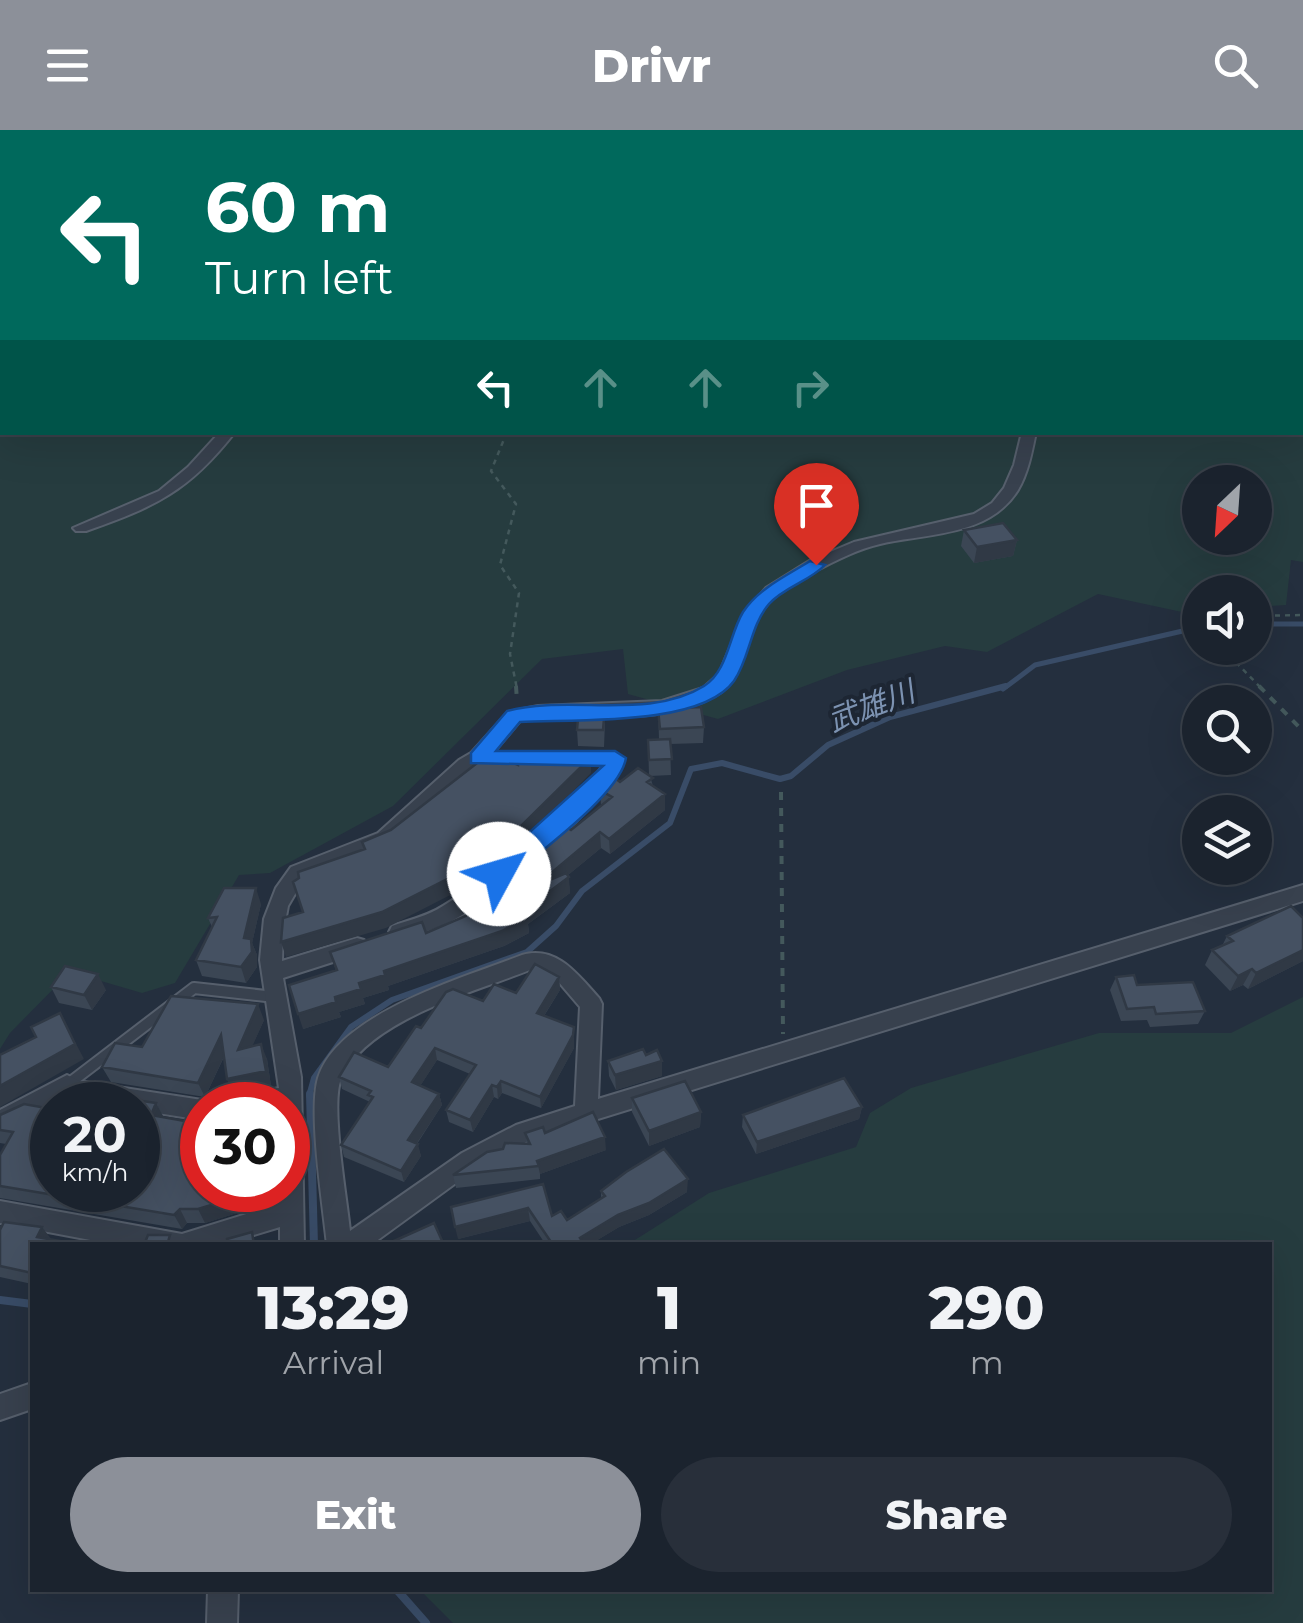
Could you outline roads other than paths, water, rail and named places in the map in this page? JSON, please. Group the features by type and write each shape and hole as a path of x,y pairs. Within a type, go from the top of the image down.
{"street":[{"path":"81,528 148,505 186,483 226,435"},
{"path":"287,1082 270,952 277,910 288,882 298,872 385,838 478,758 514,716 671,706 711,691 726,678 751,615 765,596 793,577 877,540 984,520 1003,500 1028,435"},
{"path":"272,973 448,914 584,800 614,769 615,758 478,758"},
{"path":"355,1242 470,1160 524,1132 1303,893"},
{"path":"339,1242 326,1106 330,1078 353,1043 403,1011 529,961 556,966 591,1004 586,1114"},
{"path":"0,1122 30,1105"},
{"path":"0,1212 165,1242"},
{"path":"192,1242 291,1212"},
{"path":"292,1242 294,1212"},
{"path":"0,1407 30,1397"},
{"path":"222,1592 222,1623"}],"lane":[{"path":"71,1082 194,988 275,996"}],"waterway":[{"name":"武雄川","path":"1272,624 1303,624"},
{"name":"武雄川","path":"1003,689 1035,665 1182,631"},
{"name":"武雄川","path":"310,1092 314,1078 351,1027 392,1000 527,952 556,926 582,891 670,823 691,769 722,763 780,779 791,776 828,745 890,717 1006,686"},
{"name":"武雄川","path":"310,1094 314,1242"},
{"name":"武雄川","path":"0,1300 30,1304"},
{"path":"399,1592 426,1623"}]}
